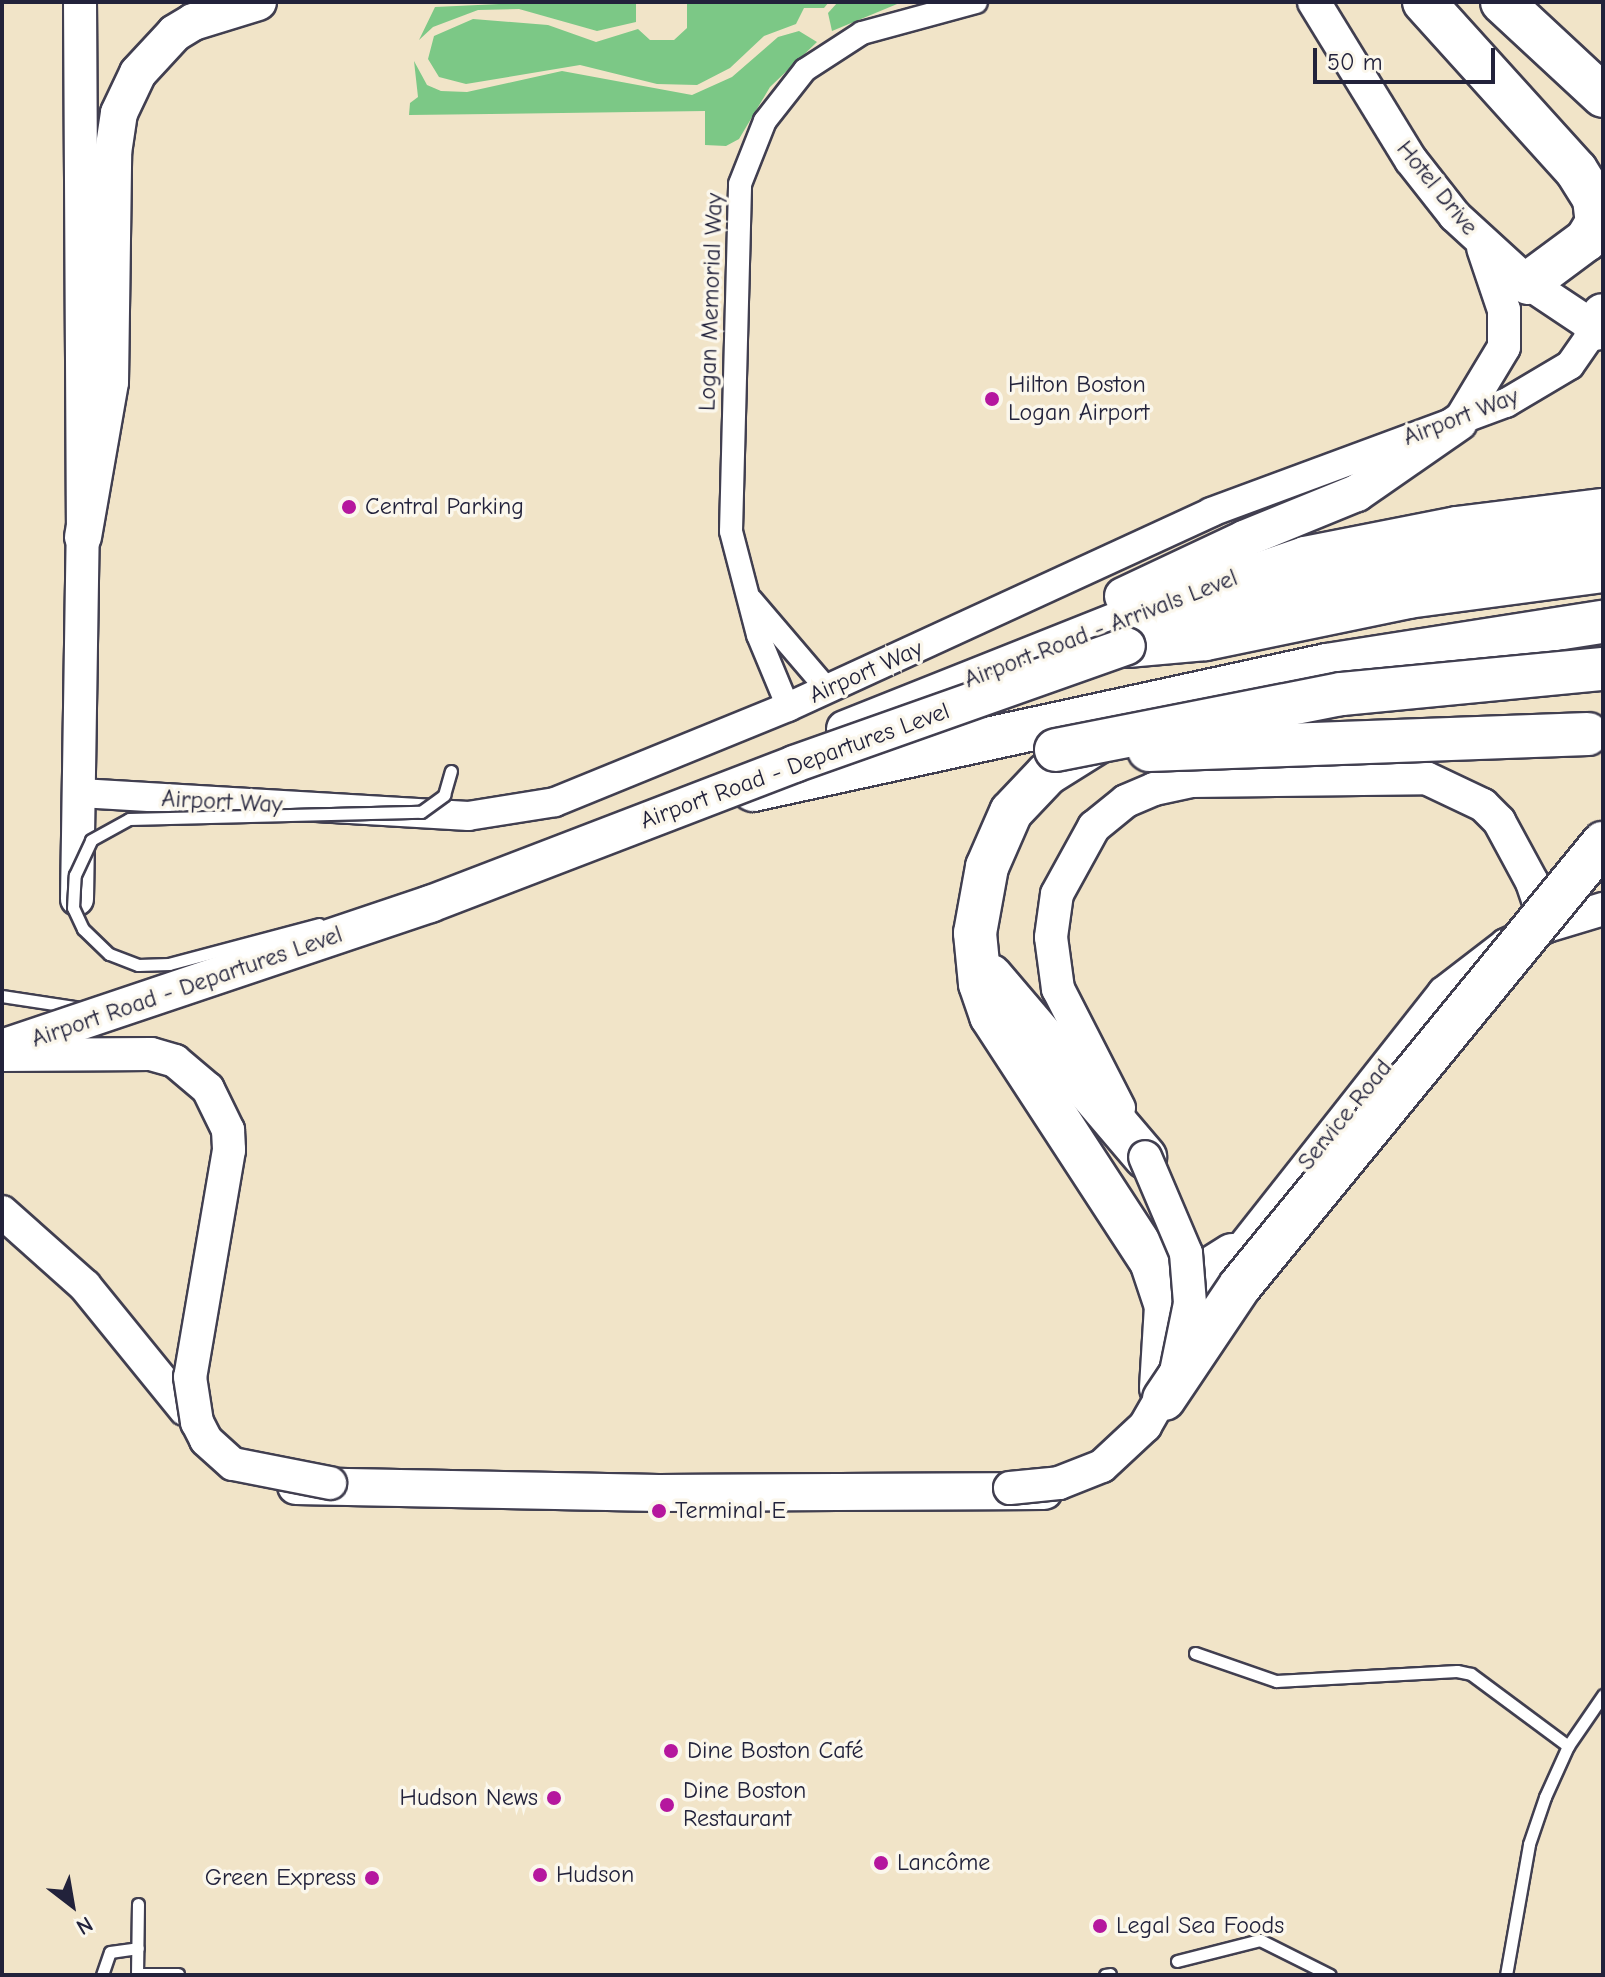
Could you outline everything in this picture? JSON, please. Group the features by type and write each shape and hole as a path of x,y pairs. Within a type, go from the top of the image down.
{"highway":[{"path":"1502,2 1558,59 1603,96"},
{"path":"1436,14 1483,52 1603,173"},
{"path":"1436,14 1580,175 1596,205 1597,222 1586,240 1528,283"},
{"path":"1558,59 1603,121"},
{"path":"1127,646 1206,639 1361,606 1603,571"},
{"path":"644,816 1193,693 1442,644 1603,622"},
{"path":"644,816 1056,750 1342,694 1603,669"},
{"path":"1162,1398 1167,1322 1151,1261 995,1023 984,999 977,955 976,915 987,867 1018,804 1062,764 1193,693"},
{"path":"1056,750 1596,733"},
{"path":"1162,1398 1240,1286 1603,843"},
{"path":"977,955 1145,1157"},
{"path":"1151,1261 1186,1278 1202,1274 1232,1255"}],"main road":[{"path":"68,2 78,57"},
{"path":"80,2 83,537 77,904 88,930 106,952 126,962 152,966 374,920"},
{"path":"83,537 110,382 113,153 124,99 147,61 175,33 193,22 258,2"},
{"name":"Hotel Drive","path":"1314,2 1411,160 1480,241 1528,283 1600,326"},
{"path":"1015,660 1134,590 1357,493 1459,422 1496,364 1506,330 1499,289 1480,241"},
{"name":"Airport Road - Arrivals Level","path":"6,1048 118,1012 374,920 644,816 1015,660 1291,559 1478,522 1603,507"},
{"name":"Airport Road - Departures Level","path":"6,1048 430,904 644,816 1127,646 1349,575 1603,538"},
{"path":"6,1048 151,1054 175,1061 208,1089 228,1130 229,1150 190,1377 191,1401 206,1440 233,1464 251,1470 365,1484 1010,1488 1059,1483 1102,1466 1145,1426 1162,1398 1187,1330 1189,1280 1177,1224 1073,1020 1051,960 1057,894 1072,859 1094,827 1126,801 1191,781 1426,778 1483,805 1499,821 1532,882 1547,926"},
{"name":"Service Road","path":"1162,1398 1232,1255 1444,993 1474,966 1547,926 1603,909"},
{"path":"6,1048 150,1057 174,1064 198,1081 224,1122 230,1144 228,1173 185,1409"},
{"path":"2,1212 85,1286 185,1409 192,1428 220,1464 242,1476 285,1486 622,1493 1023,1492 1061,1489 1110,1464 1144,1426 1162,1398"}],"street":[{"name":"Logan Memorial Way","path":"788,707 746,595 731,531 735,218 750,151 781,99 805,70 832,51 892,22 976,2"},
{"name":"Airport Way","path":"80,793 468,816 535,807 584,791 828,690 1211,512 1351,456 1459,422 1555,376 1570,365 1600,326"},
{"name":"Logan Memorial Way","path":"746,595 828,690"}],"lane":[{"path":"430,904 296,928 169,964 138,965 116,958 93,941 76,917 72,895 88,844 129,819 421,812 444,795 451,771"},
{"path":"2,996 118,1012"},
{"path":"1195,1653 1276,1681 1457,1671 1496,1691 1568,1746"},
{"path":"1506,1975 1529,1844 1568,1746 1603,1695"},
{"path":"138,1904 137,1974 178,1974"},
{"path":"1177,1961 1260,1940 1330,1975"},
{"path":"102,1975 110,1952 138,1948"}],"green space":[{"path":"636,2 636,22 597,31 519,9 478,10 433,27 419,40 435,7"},
{"path":"687,2 829,2 824,8 804,8 796,24 764,36 730,68 697,85 657,84 580,65 466,84 439,77 428,59 434,36 473,19 548,25 596,42 638,29 650,40 674,40 687,28"},
{"path":"838,2 902,2 832,31 828,13"},
{"path":"799,31 817,42 770,87 739,139 726,146 705,145 705,111 409,115 410,103 418,97 414,61 427,85 441,91 467,92 562,71 692,95 732,77 778,37"}],"place":[{"name":"Hilton Boston Logan Airport","path":"992,399"},
{"name":"Central Parking","path":"349,507"},
{"name":"Terminal E","path":"659,1511"},
{"name":"Dine Boston Café","path":"671,1751"},
{"name":"Hudson News","path":"554,1798"},
{"name":"Dine Boston Restaurant","path":"667,1805"},
{"name":"Lancôme","path":"881,1863"},
{"name":"Hudson","path":"540,1875"},
{"name":"Green Express","path":"372,1878"},
{"name":"Legal Sea Foods","path":"1100,1926"}]}
